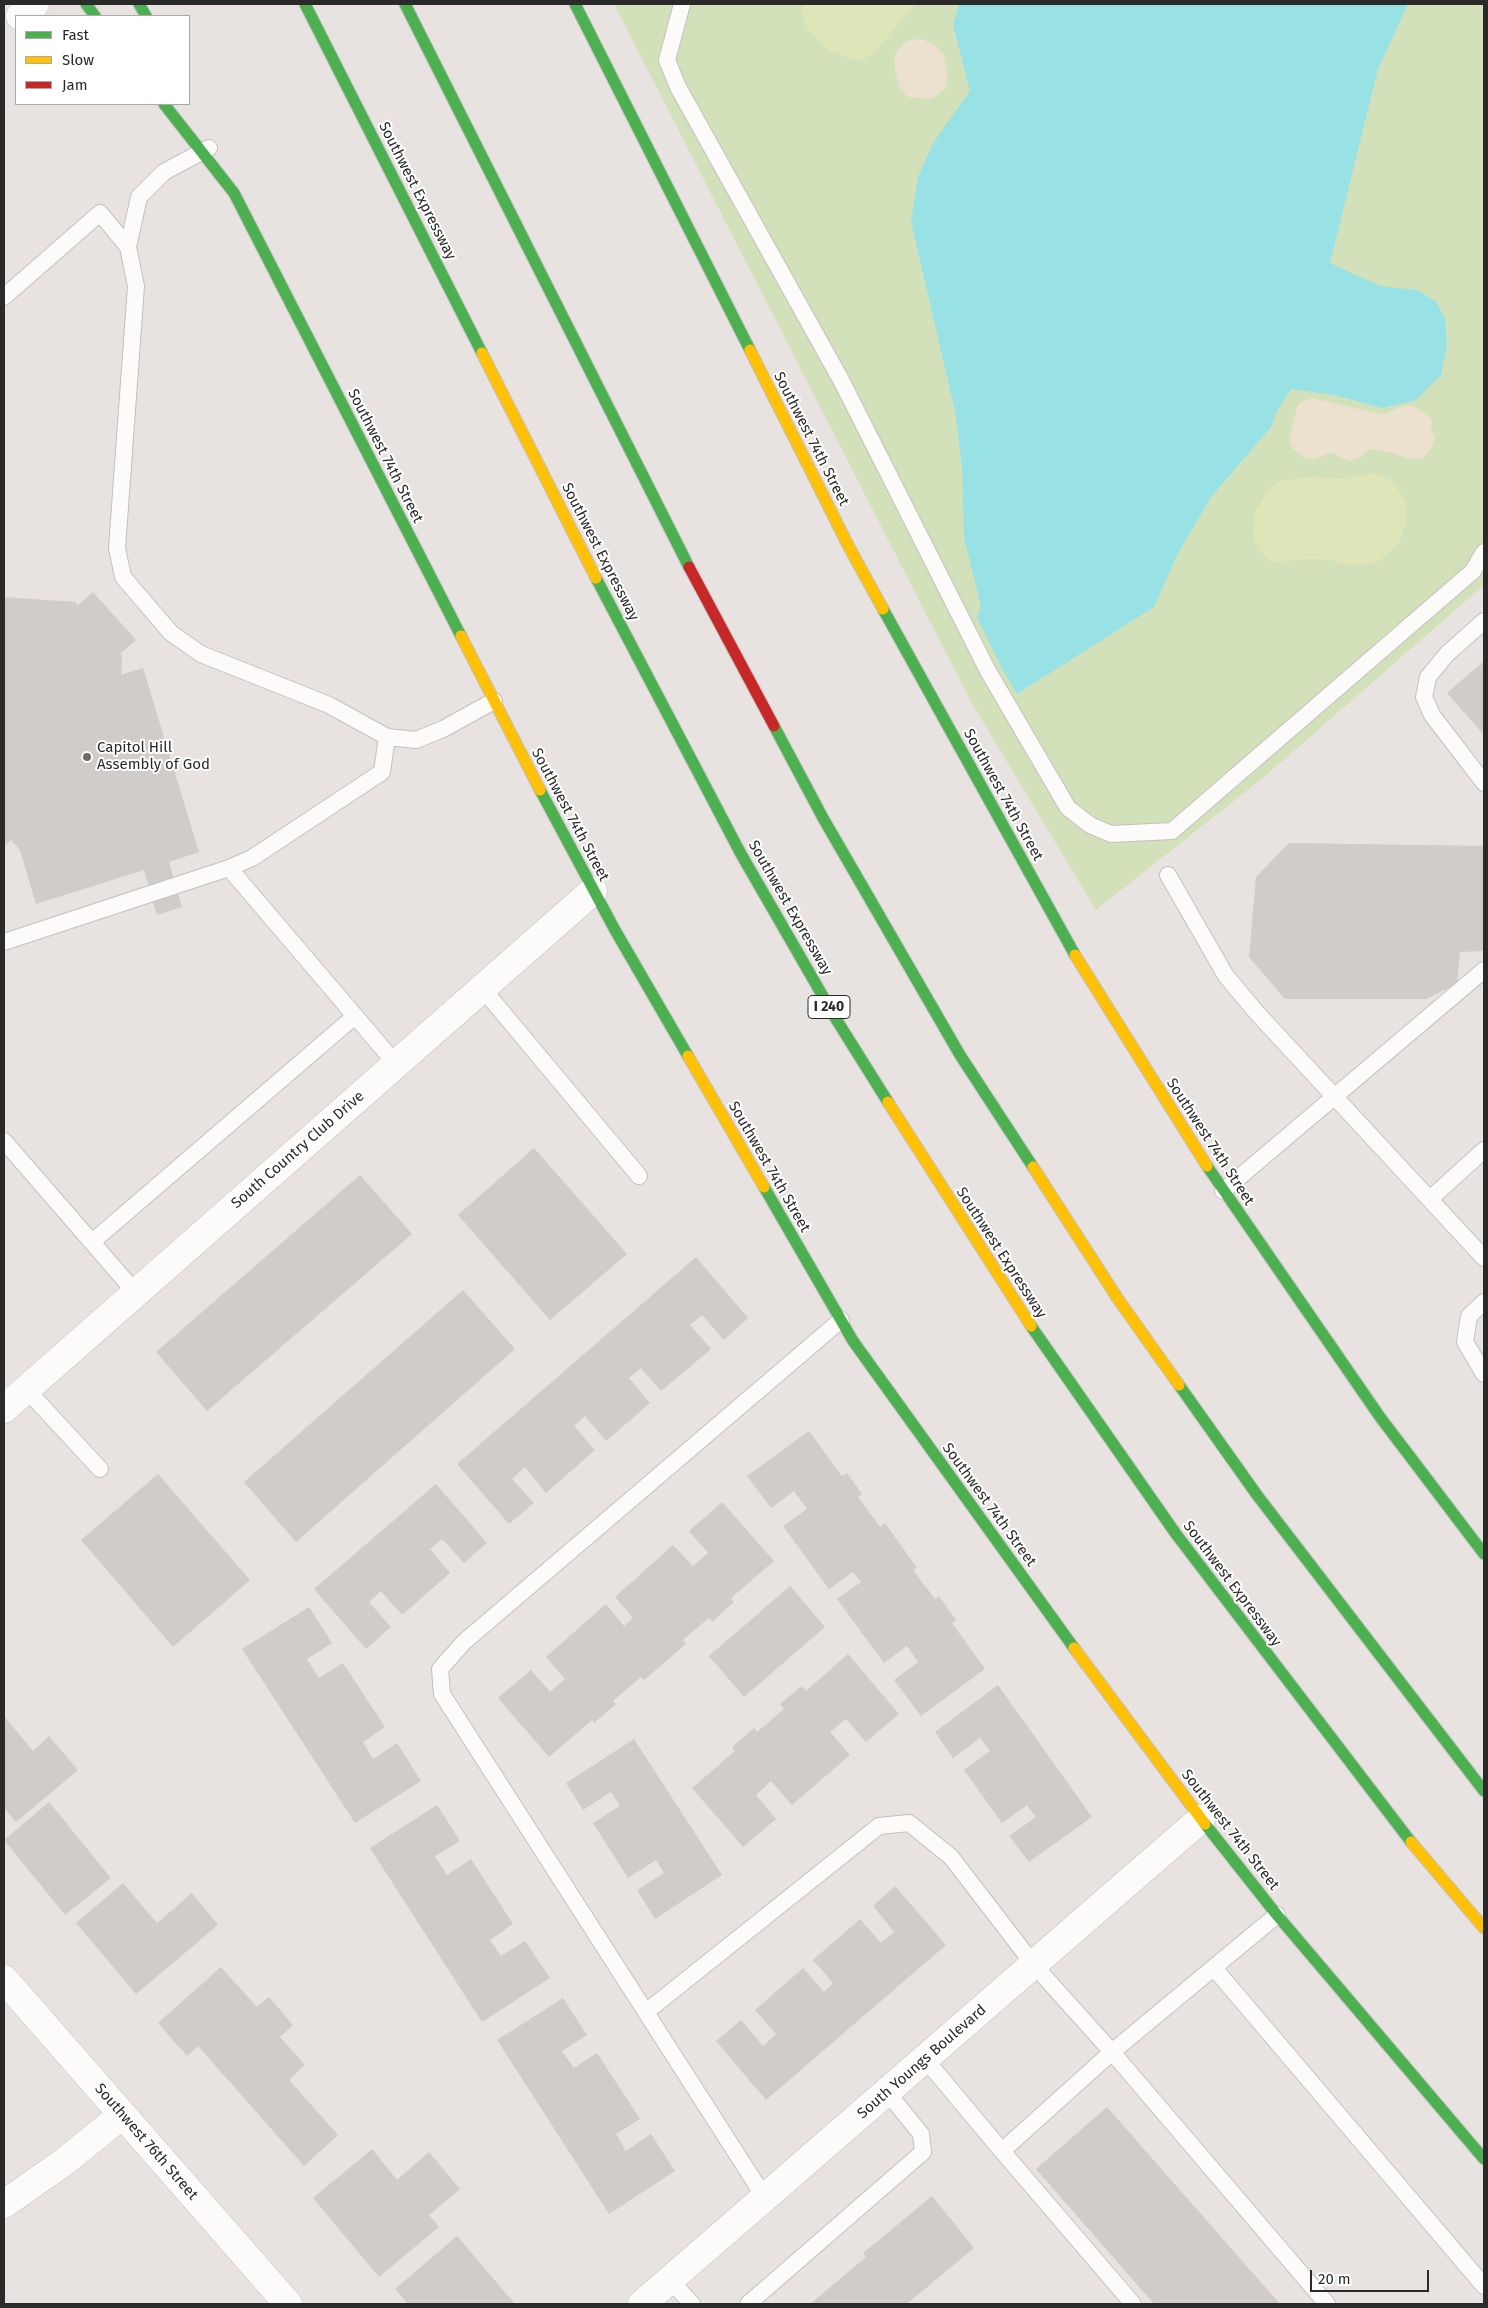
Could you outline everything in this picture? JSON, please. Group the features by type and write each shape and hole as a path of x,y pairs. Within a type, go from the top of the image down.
{"main road":[{"path":"86,4 95,15"},
{"path":"139,4 145,15"},
{"name":"Southwest Expressway","path":"305,4 644,673 741,854 836,1019 938,1183 1050,1356 1176,1534 1401,1831 1484,1928"},
{"path":"405,4 686,561 823,818 960,1055 1118,1299 1240,1472 1484,1791"},
{"name":"Southwest 74th Street","path":"575,4 849,547 1083,970 1223,1191 1380,1417 1484,1554"},
{"path":"165,105 206,145"},
{"name":"Southwest 74th Street","path":"206,145 234,193 593,891 853,1341 1116,1707 1201,1819 1277,1915 1484,2159"}],"street":[{"path":"21,15 35,4"},
{"path":"4,31 15,21"},
{"name":"South Country Club Drive","path":"4,1409 593,891"},
{"name":"South Youngs Boulevard","path":"642,2304 1201,1819"},
{"name":"Southwest 76th Street","path":"4,1979 288,2304"},
{"path":"4,2204 64,2162 122,2115"}],"lane":[{"path":"682,4 668,60 678,87 841,380 988,671 1068,808 1090,825 1112,834 1172,831 1472,572 1484,552"},
{"path":"206,145 164,172 139,197 128,247 136,286 117,548 123,577 171,633 201,654 329,705 387,737 416,740 443,729 494,701"},
{"path":"4,298 100,213 128,247"},
{"path":"1484,621 1447,654 1428,677 1424,697 1432,715 1484,783"},
{"path":"4,942 229,868 252,858 382,772 387,737"},
{"path":"229,868 396,1064"},
{"path":"1168,875 1226,976 1257,1013 1336,1096 1484,1258"},
{"path":"1223,1191 1484,970"},
{"path":"482,988 639,1176"},
{"path":"92,1242 355,1016"},
{"path":"4,1141 135,1292"},
{"path":"1430,1199 1484,1150"},
{"path":"1484,1302 1469,1316 1465,1342 1484,1374"},
{"path":"765,2198 442,1694 440,1669 464,1642 840,1320"},
{"path":"26,1389 100,1469"},
{"path":"646,2012 879,1826 909,1823 951,1857 1034,1965 1112,2052 1327,2304"},
{"path":"1002,2151 1112,2052 1277,1915"},
{"path":"1214,1968 1484,2286"},
{"path":"925,2059 1133,2304"},
{"path":"748,2304 923,2152 921,2134 887,2092"},
{"path":"670,2280 692,2304"}],"green space":[{"path":"614,4 1484,4 1484,585 1264,777 1096,910 970,700"},
{"path":"803,4 917,4 878,49 866,58 856,60 832,52 822,45 807,28 802,11"},
{"path":"1379,474 1393,482 1406,504 1406,524 1399,543 1379,561 1364,565 1347,565 1329,560 1312,559 1271,562 1259,550 1254,539 1253,528 1256,510 1269,489 1280,481 1312,477 1348,479 1360,475"}],"sand":[{"path":"913,39 924,40 936,46 944,55 948,78 945,89 935,97 927,99 908,97 900,89 894,60 897,51 904,43"},
{"path":"1312,398 1379,414 1413,405 1432,419 1431,431 1435,436 1433,446 1423,458 1409,459 1393,453 1369,449 1361,457 1351,461 1341,458 1333,452 1314,459 1307,459 1293,449 1289,440 1298,404"}],"water":[{"path":"959,4 1408,4 1378,69 1330,263 1380,286 1417,290 1436,302 1445,318 1447,346 1441,375 1416,400 1382,408 1334,395 1291,389 1277,411 1271,427 1211,497 1177,555 1154,607 1017,694 1002,669 977,617 981,606 964,538 962,467 955,411 911,222 918,177 933,143 970,91 953,25"}],"building":[{"name":"Capitol Hill Assembly of God","path":"93,592 136,640 120,654 122,656 121,675 143,668 199,852 169,862 182,907 157,915 144,870 36,904 20,850 11,840 4,846 4,597 75,602 78,605"},
{"path":"1484,661 1484,735 1447,693"},
{"path":"1289,843 1484,846 1484,951 1460,952 1457,984 1426,999 1285,999 1249,957 1256,877"},
{"path":"534,1148 627,1254 550,1320 458,1215"},
{"path":"360,1175 412,1234 207,1411 156,1352"},
{"path":"696,1257 748,1318 724,1340 702,1315 690,1325 711,1349 661,1391 641,1368 629,1378 650,1403 606,1441 585,1416 574,1426 595,1450 546,1493 525,1467 512,1479 534,1503 509,1524 457,1464"},
{"path":"463,1290 515,1349 296,1542 244,1482"},
{"path":"809,1431 842,1476 847,1473 862,1494 858,1497 880,1527 885,1523 917,1568 913,1570 935,1599 939,1596 956,1620 952,1623 985,1669 921,1716 894,1680 918,1662 907,1646 884,1663 837,1599 861,1582 853,1572 829,1589 783,1526 807,1509 794,1491 771,1508 747,1476"},
{"path":"158,1474 250,1580 173,1647 81,1540"},
{"path":"436,1484 487,1543 464,1563 442,1539 430,1549 450,1573 402,1615 381,1591 369,1602 391,1627 366,1649 314,1589"},
{"path":"722,1502 774,1561 731,1598 734,1602 712,1622 709,1618 683,1640 686,1644 644,1680 641,1677 613,1701 616,1704 594,1723 592,1720 549,1757 498,1698 531,1670 550,1692 565,1679 546,1657 606,1604 624,1626 633,1618 615,1597 673,1545 693,1566 708,1553 689,1531"},
{"path":"790,1586 825,1627 744,1697 709,1656"},
{"path":"309,1607 332,1643 307,1659 319,1678 343,1663 385,1727 363,1742 373,1759 397,1743 421,1781 355,1823 242,1649"},
{"path":"848,1654 899,1714 866,1742 846,1719 830,1732 850,1755 792,1805 771,1781 756,1795 776,1819 743,1847 692,1788 735,1751 732,1747 754,1728 757,1732 784,1709 780,1704 802,1686 806,1691"},
{"path":"998,1685 1092,1817 1029,1862 1009,1836 1036,1817 1027,1805 1002,1823 964,1770 990,1751 980,1738 953,1758 935,1732"},
{"path":"4,1716 33,1751 49,1736 78,1770 16,1822 4,1808"},
{"path":"634,1739 722,1875 655,1919 637,1890 664,1873 656,1860 628,1878 593,1823 620,1806 611,1792 583,1810 566,1783"},
{"path":"49,1802 111,1878 65,1915 4,1840"},
{"path":"437,1805 460,1841 435,1856 447,1875 471,1859 513,1924 490,1940 501,1956 525,1941 550,1978 482,2022 370,1848"},
{"path":"123,1883 157,1923 192,1893 218,1925 136,1994 76,1923"},
{"path":"895,1886 946,1945 766,2100 716,2041 741,2020 763,2046 776,2034 755,2010 803,1968 824,1992 833,1983 813,1960 860,1919 881,1943 894,1932 873,1906"},
{"path":"221,1967 257,2007 269,1997 293,2025 280,2037 305,2065 289,2080 338,2135 304,2166 198,2046 187,2056 158,2023"},
{"path":"563,1998 587,2035 562,2051 574,2068 597,2053 640,2119 616,2134 626,2151 651,2134 675,2171 609,2214 497,2040"},
{"path":"1107,2107 1280,2304 1154,2304 1036,2169"},
{"path":"372,2149 397,2180 429,2152 460,2189 429,2215 439,2227 379,2277 313,2198"},
{"path":"932,2196 974,2248 907,2304 810,2304 866,2257 863,2253"},
{"path":"457,2236 515,2304 408,2304 395,2289"}],"traffic: fast":[{"path":"86,4 94,15"},
{"path":"139,4 145,15"},
{"path":"305,4 482,353"},
{"path":"405,4 689,567"},
{"path":"575,4 750,350"},
{"path":"165,105 234,193 461,636"},
{"path":"596,578 741,854 836,1019 888,1102"},
{"path":"883,609 1075,955"},
{"path":"774,726 823,818 960,1055 1033,1167"},
{"path":"540,790 615,930 688,1056"},
{"path":"1207,1166 1380,1417 1484,1554"},
{"path":"764,1187 853,1341 1074,1648"},
{"path":"1031,1326 1176,1534 1411,1842"},
{"path":"1179,1385 1257,1495 1484,1791"},
{"path":"1205,1824 1277,1915 1484,2159"}],"traffic: slow":[{"path":"750,350 849,547 883,609"},
{"path":"482,353 596,578"},
{"path":"461,636 540,790"},
{"path":"1075,955 1207,1166"},
{"path":"688,1056 764,1187"},
{"path":"888,1102 1031,1326"},
{"path":"1033,1167 1118,1299 1179,1385"},
{"path":"1074,1648 1205,1824"},
{"path":"1411,1842 1484,1928"}],"traffic: jam":[{"path":"689,567 774,726"}],"place":[{"name":"Capitol Hill Assembly of God","path":"87,757"}]}
